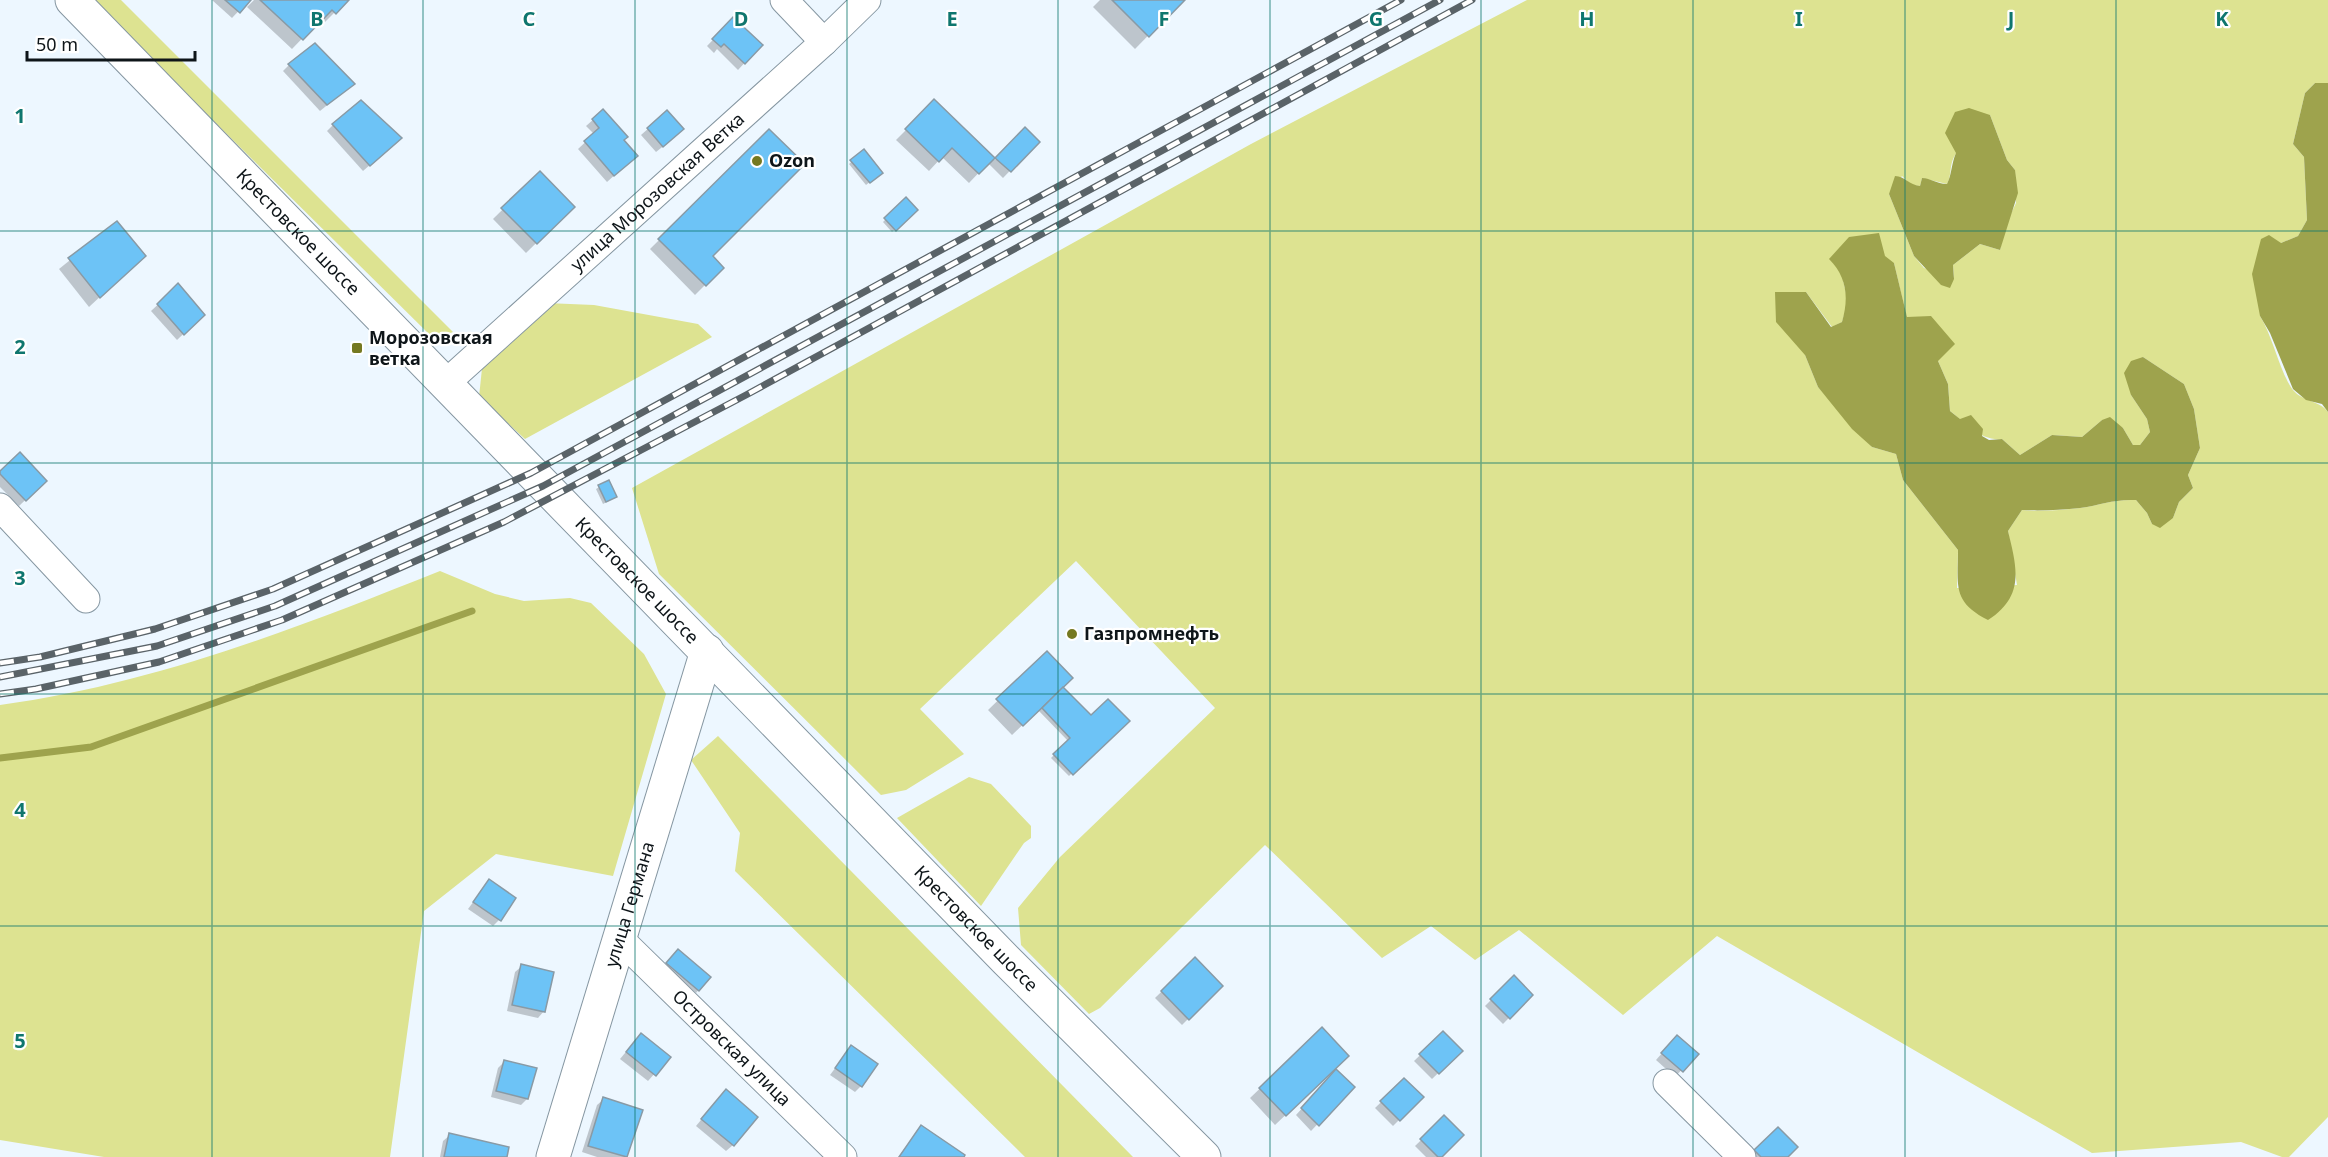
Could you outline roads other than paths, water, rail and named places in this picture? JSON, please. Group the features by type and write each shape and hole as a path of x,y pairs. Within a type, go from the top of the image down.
{"main road":[{"name":"Крестовское шоссе","path":"72,0 1006,960 1204,1157"},
{"name":"улица Германа","path":"553,1157 707,651"}],"street":[{"path":"784,0 824,42"},
{"name":"улица Морозовская Ветка","path":"446,383 824,42 867,0"},
{"path":"0,507 86,599"},
{"name":"Островская улица","path":"620,939 843,1157"},
{"path":"1667,1083 1742,1157"}],"waterway":[{"path":"0,758 91,747 472,611"}],"railway":[{"path":"0,663 40,657 155,629 273,589 531,473 1401,0"},
{"path":"0,677 157,646 275,606 543,486 1440,0"},
{"path":"0,694 36,689 159,662 282,620 504,522 746,395 1472,0"}],"place":[{"name":"Ozon","path":"757,161"},
{"name":"Морозовская ветка","path":"357,348"},
{"name":"Газпромнефть","path":"1072,634"}]}
